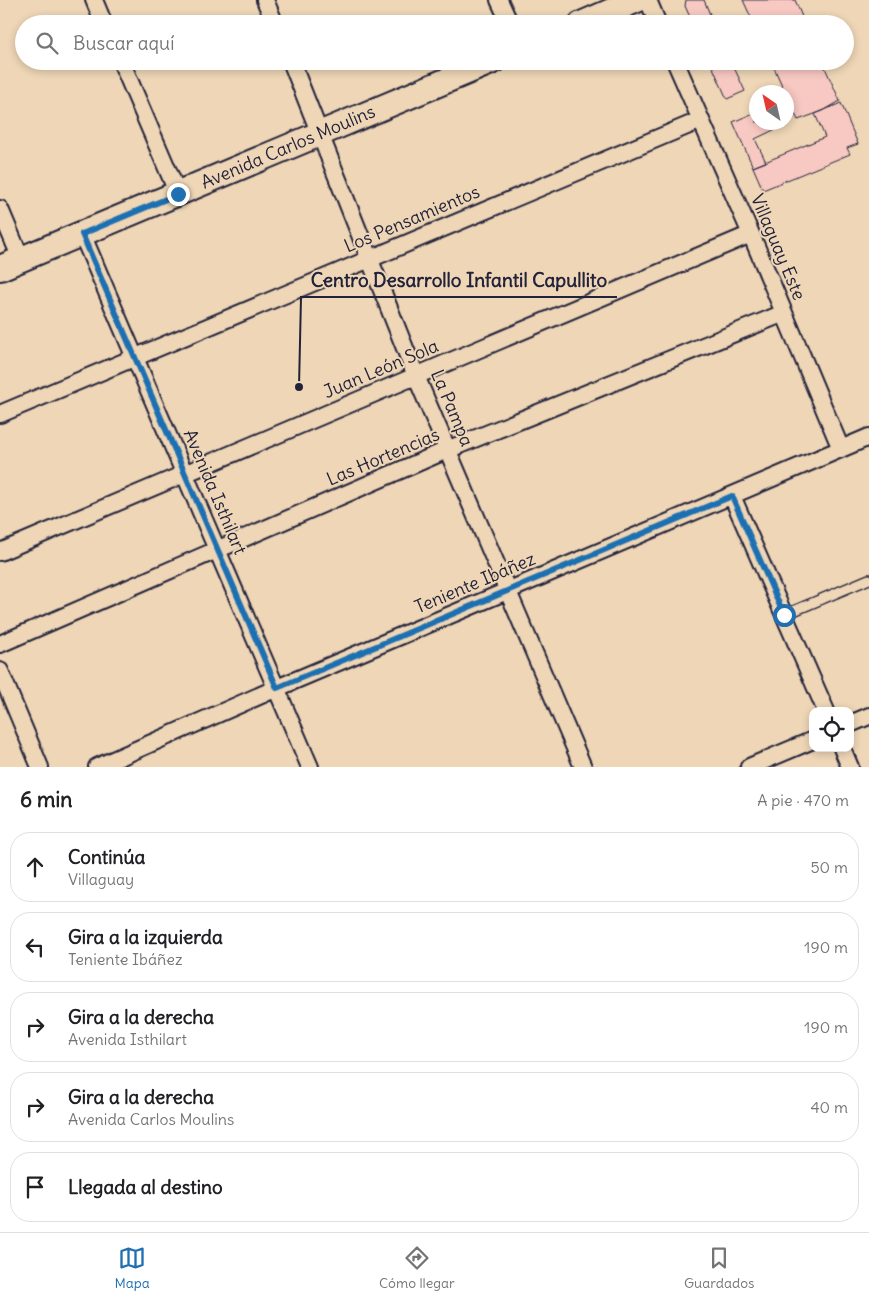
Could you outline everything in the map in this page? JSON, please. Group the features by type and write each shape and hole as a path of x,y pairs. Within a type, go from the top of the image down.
{"street":[{"path":"94,0 100,15"},
{"path":"499,0 506,15"},
{"path":"602,15 637,0"},
{"path":"648,0 654,15"},
{"path":"269,1 273,15"},
{"path":"124,70 178,194"},
{"name":"La Pampa","path":"295,70 416,376 583,767"},
{"name":"Avenida Carlos Moulins","path":"10,263 472,70"},
{"name":"Villaguay Este","path":"679,70 751,234 841,449"},
{"name":"Los Pensamientos","path":"0,414 701,120"},
{"path":"0,209 10,263"},
{"name":"Avenida Isthilart","path":"82,234 310,767"},
{"name":"Juan León Sola","path":"0,552 751,234"},
{"name":"Las Hortencias","path":"0,644 448,450 784,313"},
{"name":"Teniente Ibáñez","path":"97,767 277,688 869,437"},
{"path":"732,496 824,707"},
{"path":"0,672 40,767"},
{"path":"854,722 869,716"},
{"path":"749,767 809,742"},
{"path":"844,752 850,767"}],"lane":[{"path":"784,615 869,579"}],"building":[{"path":"686,0 704,0 710,15 689,15 685,6"},
{"path":"743,0 795,0 801,15 750,15"},
{"path":"714,70 735,70 745,91 727,99"},
{"path":"775,70 826,70 840,101 823,111 798,120 794,112 794,85 782,85"},
{"path":"841,103 858,144 847,148 850,154 763,190 753,167 825,137 815,114"},
{"path":"749,115 749,130 774,130 755,139 766,162 753,167 733,122"}],"place":[{"name":"Centro Desarrollo Infantil Capullito","path":"299,387"}],"route":[{"path":"178,194 82,234 277,688 732,496 784,615"}]}
